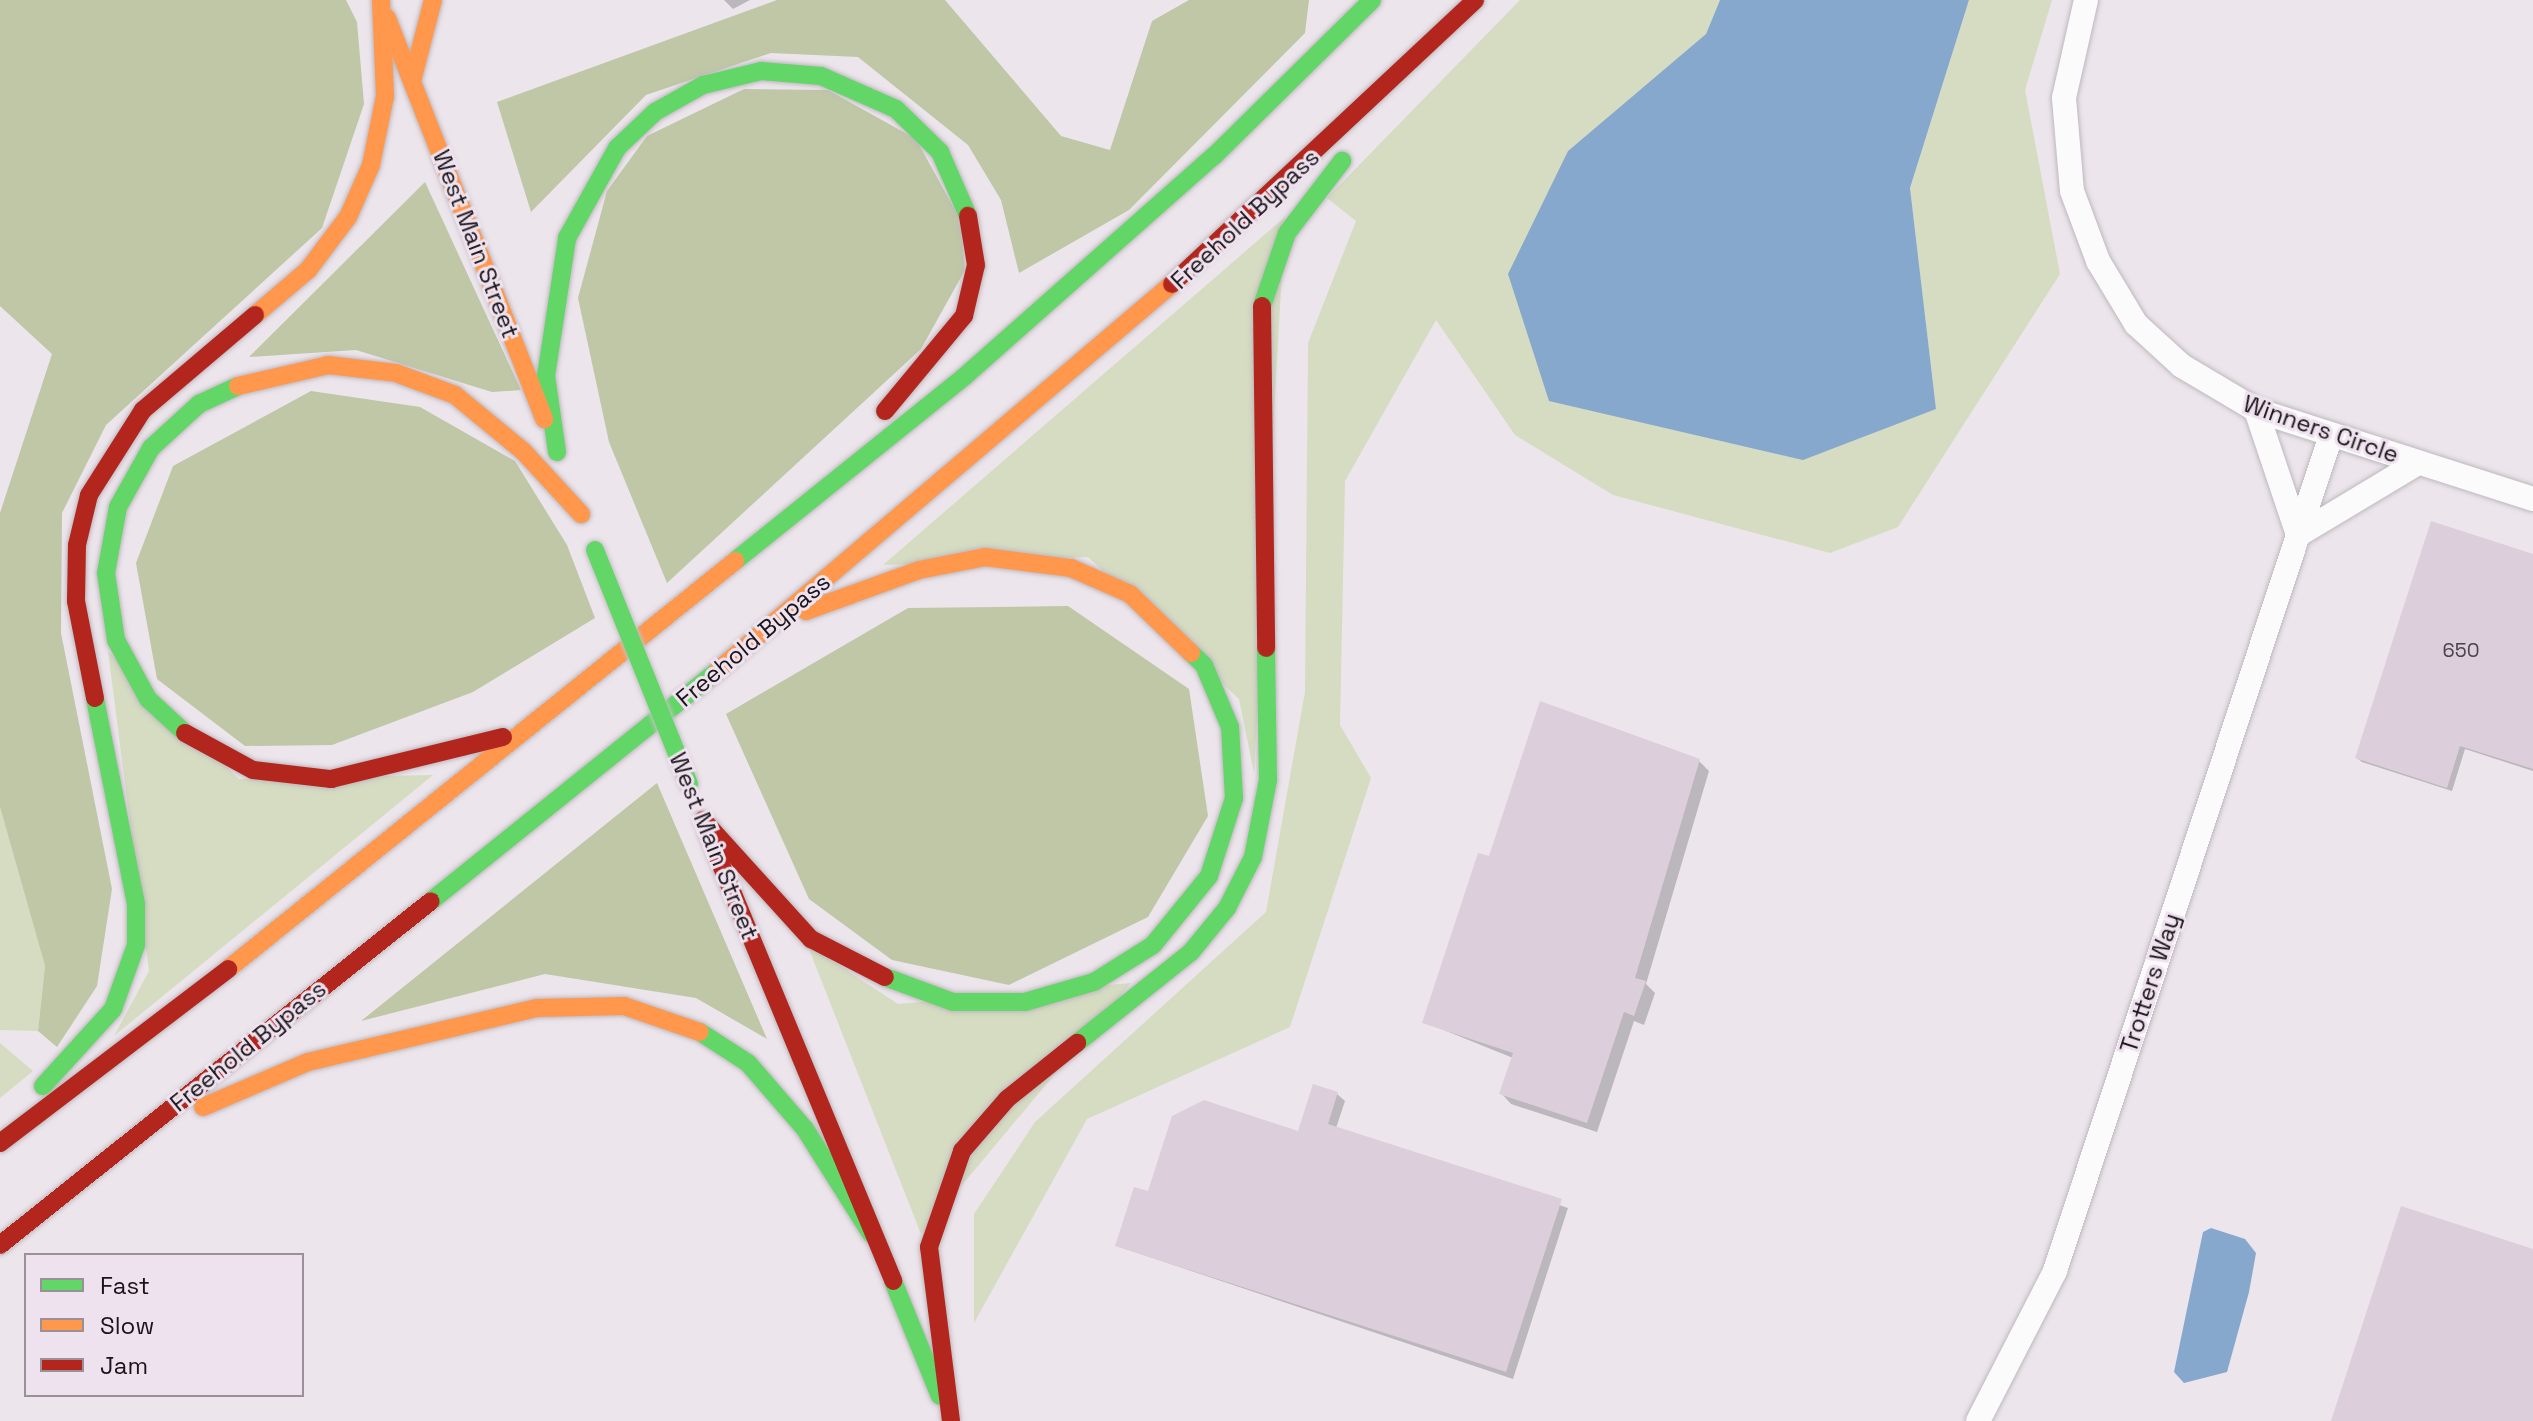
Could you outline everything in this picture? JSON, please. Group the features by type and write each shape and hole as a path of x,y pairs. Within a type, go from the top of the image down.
{"main road":[{"path":"0,1128 105,1020 136,945 136,904 76,601 77,545 89,495 143,410 308,270 348,217 371,165 385,96 381,0"},
{"name":"West Main Street","path":"381,0 703,820 871,1234 951,1421"},
{"path":"412,81 433,0"},
{"path":"0,1143 124,1053 1034,318 1372,0"},
{"name":"Freehold Bypass","path":"0,1245 767,627 1112,340 1475,0"},
{"path":"951,1421 929,1247 962,1151 1007,1099 1191,952 1227,908 1253,857 1268,780 1259,339 1266,280 1297,217 1440,36"},
{"path":"557,452 546,376 553,306 567,238 601,169 655,112 703,85 761,71 821,76 896,109 940,152 965,198 976,265 953,336 803,502"},
{"path":"517,734 331,779 253,770 198,745 148,699 116,640 106,573 118,507 151,448 199,404 261,375 328,365 396,373 455,395 523,451 581,514"},
{"path":"703,820 811,939 916,990 986,1004 1058,995 1124,966 1189,908 1223,846 1235,761 1218,692 1183,638 1100,578 1038,561 959,560 873,584 767,627"},
{"path":"90,1172 244,1083 308,1062 537,1008 596,1004 689,1025 748,1063 805,1129 871,1234"}],"street":[{"name":"Winners Circle","path":"2086,0 2064,98 2083,229 2115,293 2156,345 2256,410 2533,499"},
{"path":"2256,410 2298,535 2418,463"},
{"name":"Trotters Way","path":"1978,1421 2055,1271 2331,435"}],"green space":[{"path":"0,0 346,0 357,22 364,104 322,228 106,425 62,513 61,633 112,889 97,986 57,1047 38,1031 45,966 0,807 0,513 52,354 0,306"},
{"path":"777,0 945,0 1061,136 1110,150 1152,21 1189,0 1309,0 1305,33 1129,210 1019,273 1001,200 968,145 858,57 771,53 646,95 531,212 497,102"},
{"path":"1520,0 1720,0 1706,34 1568,151 1936,409 1910,188 1969,0 2052,0 2025,90 2060,274 1898,527 1830,553 1613,495 1515,435 1436,320 1345,481 1340,725 1371,778 1290,1027 1087,1119 974,1323 974,1214 1035,1122 1266,912 1305,692 1308,343 1356,221 1327,198"},
{"path":"744,89 828,90 916,139 961,221 965,270 921,349 667,583 609,442 578,298 607,191 647,136"},
{"path":"425,182 521,390 492,392 356,350 249,357"},
{"path":"1285,217 1254,773 1239,699 1088,557 883,565"},
{"path":"311,391 420,407 515,461 567,545 595,618 473,692 332,745 245,746 157,679 136,563 173,466"},
{"path":"1068,606 1189,689 1208,816 1148,917 1009,985 892,960 809,899 726,714 908,608"},
{"path":"108,651 239,779 433,775 114,1036 149,971"},
{"path":"657,783 767,1039 696,998 545,974 361,1021"},
{"path":"0,807 45,966 38,1031 0,1030"},
{"path":"807,944 898,1004 1131,983 921,1234"},
{"path":"0,1043 33,1071 0,1098"}],"water":[{"path":"1720,0 1969,0 1910,188 1936,409 1803,460 1549,401 1508,274 1568,151 1706,34"},
{"path":"2211,1228 2245,1239 2256,1253 2249,1292 2227,1372 2184,1383 2174,1372 2203,1232"}],"building":[{"path":"2431,521 2533,554 2533,769 2460,746 2447,788 2355,758"},
{"path":"1540,701 1700,759 1635,978 1646,981 1634,1016 1624,1012 1587,1123 1499,1094 1513,1053 1422,1023 1478,853 1489,856"},
{"path":"1313,1084 1338,1092 1328,1124 1562,1199 1506,1372 1115,1246 1134,1187 1148,1191 1172,1116 1204,1100 1298,1131"},
{"path":"2401,1206 2533,1249 2533,1421 2331,1421"}],"traffic: fast":[{"path":"735,561 965,376 1214,156 1372,0"},
{"path":"557,452 546,376 567,238 617,148 655,112 703,85 761,71 821,76 896,109 940,152 968,216"},
{"path":"1262,306 1287,233 1342,161"},
{"path":"185,733 148,699 116,640 106,573 118,507 151,448 199,404 238,386"},
{"path":"595,550 689,784"},
{"path":"1077,1043 1191,952 1227,908 1253,857 1268,780 1266,648"},
{"path":"885,977 953,1002 1025,1002 1094,982 1153,945 1209,876 1234,798 1230,727 1204,665 1191,653"},
{"path":"431,901 718,670"},
{"path":"43,1086 113,1009 136,945 136,904 95,698"},
{"path":"700,1032 748,1063 805,1129 871,1234"},
{"path":"893,1281 940,1396"}],"traffic: slow":[{"path":"255,315 308,270 348,217 371,165 385,96 381,0"},
{"path":"412,81 433,0"},
{"path":"387,18 544,419"},
{"path":"718,670 1172,284"},
{"path":"238,386 328,365 396,373 455,395 523,451 581,514"},
{"path":"806,611 919,570 985,557 1071,568 1130,594 1191,653"},
{"path":"228,969 735,561"},
{"path":"203,1107 308,1062 537,1008 624,1006 700,1032"}],"traffic: jam":[{"path":"1172,284 1475,0"},
{"path":"885,411 964,316 976,265 968,216"},
{"path":"1262,306 1266,648"},
{"path":"95,698 76,601 77,545 89,495 143,410 255,315"},
{"path":"185,733 253,770 331,779 503,737"},
{"path":"703,820 811,939 885,977"},
{"path":"707,831 893,1281"},
{"path":"0,1245 431,901"},
{"path":"0,1143 228,969"},
{"path":"951,1421 929,1247 962,1151 1007,1099 1077,1043"}]}
